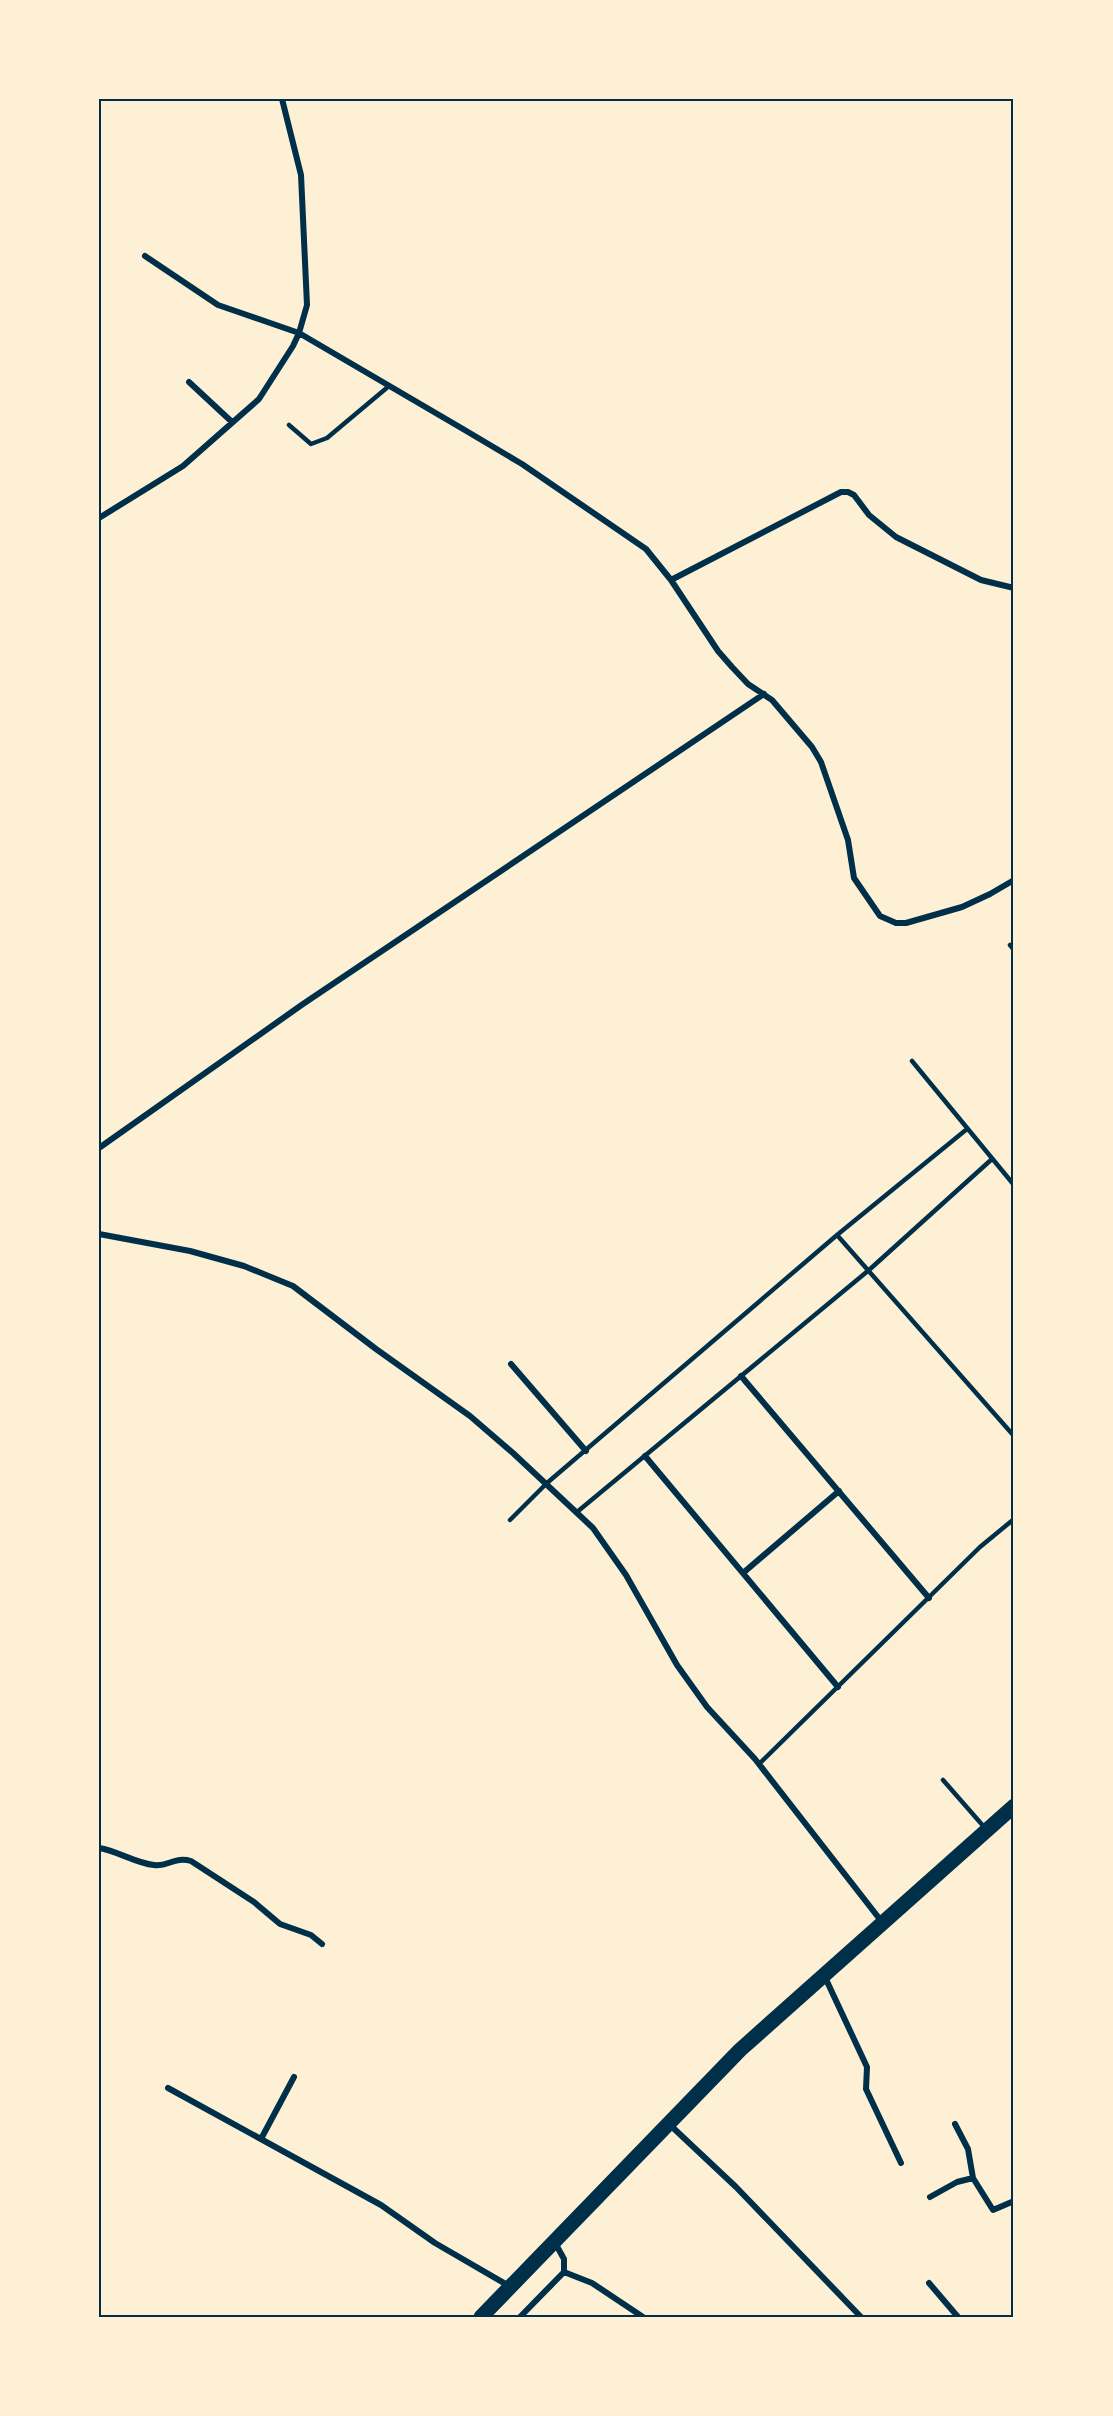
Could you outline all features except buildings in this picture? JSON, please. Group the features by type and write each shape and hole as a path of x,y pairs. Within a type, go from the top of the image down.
{"highway":[{"path":"481,2317 740,2050 1014,1806"}],"street":[{"path":"99,518 183,466 259,399 299,333 307,306 301,175 282,99"},
{"path":"145,256 218,305 299,333 522,464 646,549 718,651 748,684 764,694 799,729 820,762 848,840 854,878 880,916 896,923 906,922 962,907 1014,880"},
{"path":"189,382 232,422"},
{"path":"670,580 841,492 848,492 854,495 869,515 896,537 981,580 1014,588"},
{"path":"99,1148 303,1004 764,694"},
{"path":"99,1234 190,1251 244,1266 293,1286 470,1416 547,1483 593,1528 626,1575 677,1665 707,1707 759,1764 882,1922"},
{"path":"510,1364 586,1450"},
{"path":"741,1376 929,1598"},
{"path":"645,1456 838,1686"},
{"path":"743,1573 839,1491"},
{"path":"99,1848 112,1850 157,1866 183,1858 191,1861 254,1902 280,1924 305,1932 322,1944"},
{"path":"824,1974 867,2067 866,2089 901,2163"},
{"path":"261,2139 294,2077"},
{"path":"168,2088 381,2205 435,2243 509,2287"},
{"path":"668,2123 736,2187 861,2317"},
{"path":"955,2124 968,2149 973,2178 993,2210 1014,2200"},
{"path":"930,2197 957,2182 973,2178"},
{"path":"520,2317 564,2271 564,2259 554,2240"},
{"path":"564,2271 592,2283 643,2317"},
{"path":"929,2283 958,2317"}],"lane":[{"path":"289,425 311,444 327,438 389,386"},
{"path":"912,1061 1014,1185"},
{"path":"510,1520 547,1483 837,1235 967,1129"},
{"path":"577,1512 869,1270 992,1159"},
{"path":"837,1235 1014,1436"},
{"path":"759,1764 980,1548 1014,1519"},
{"path":"943,1780 986,1830"}]}
